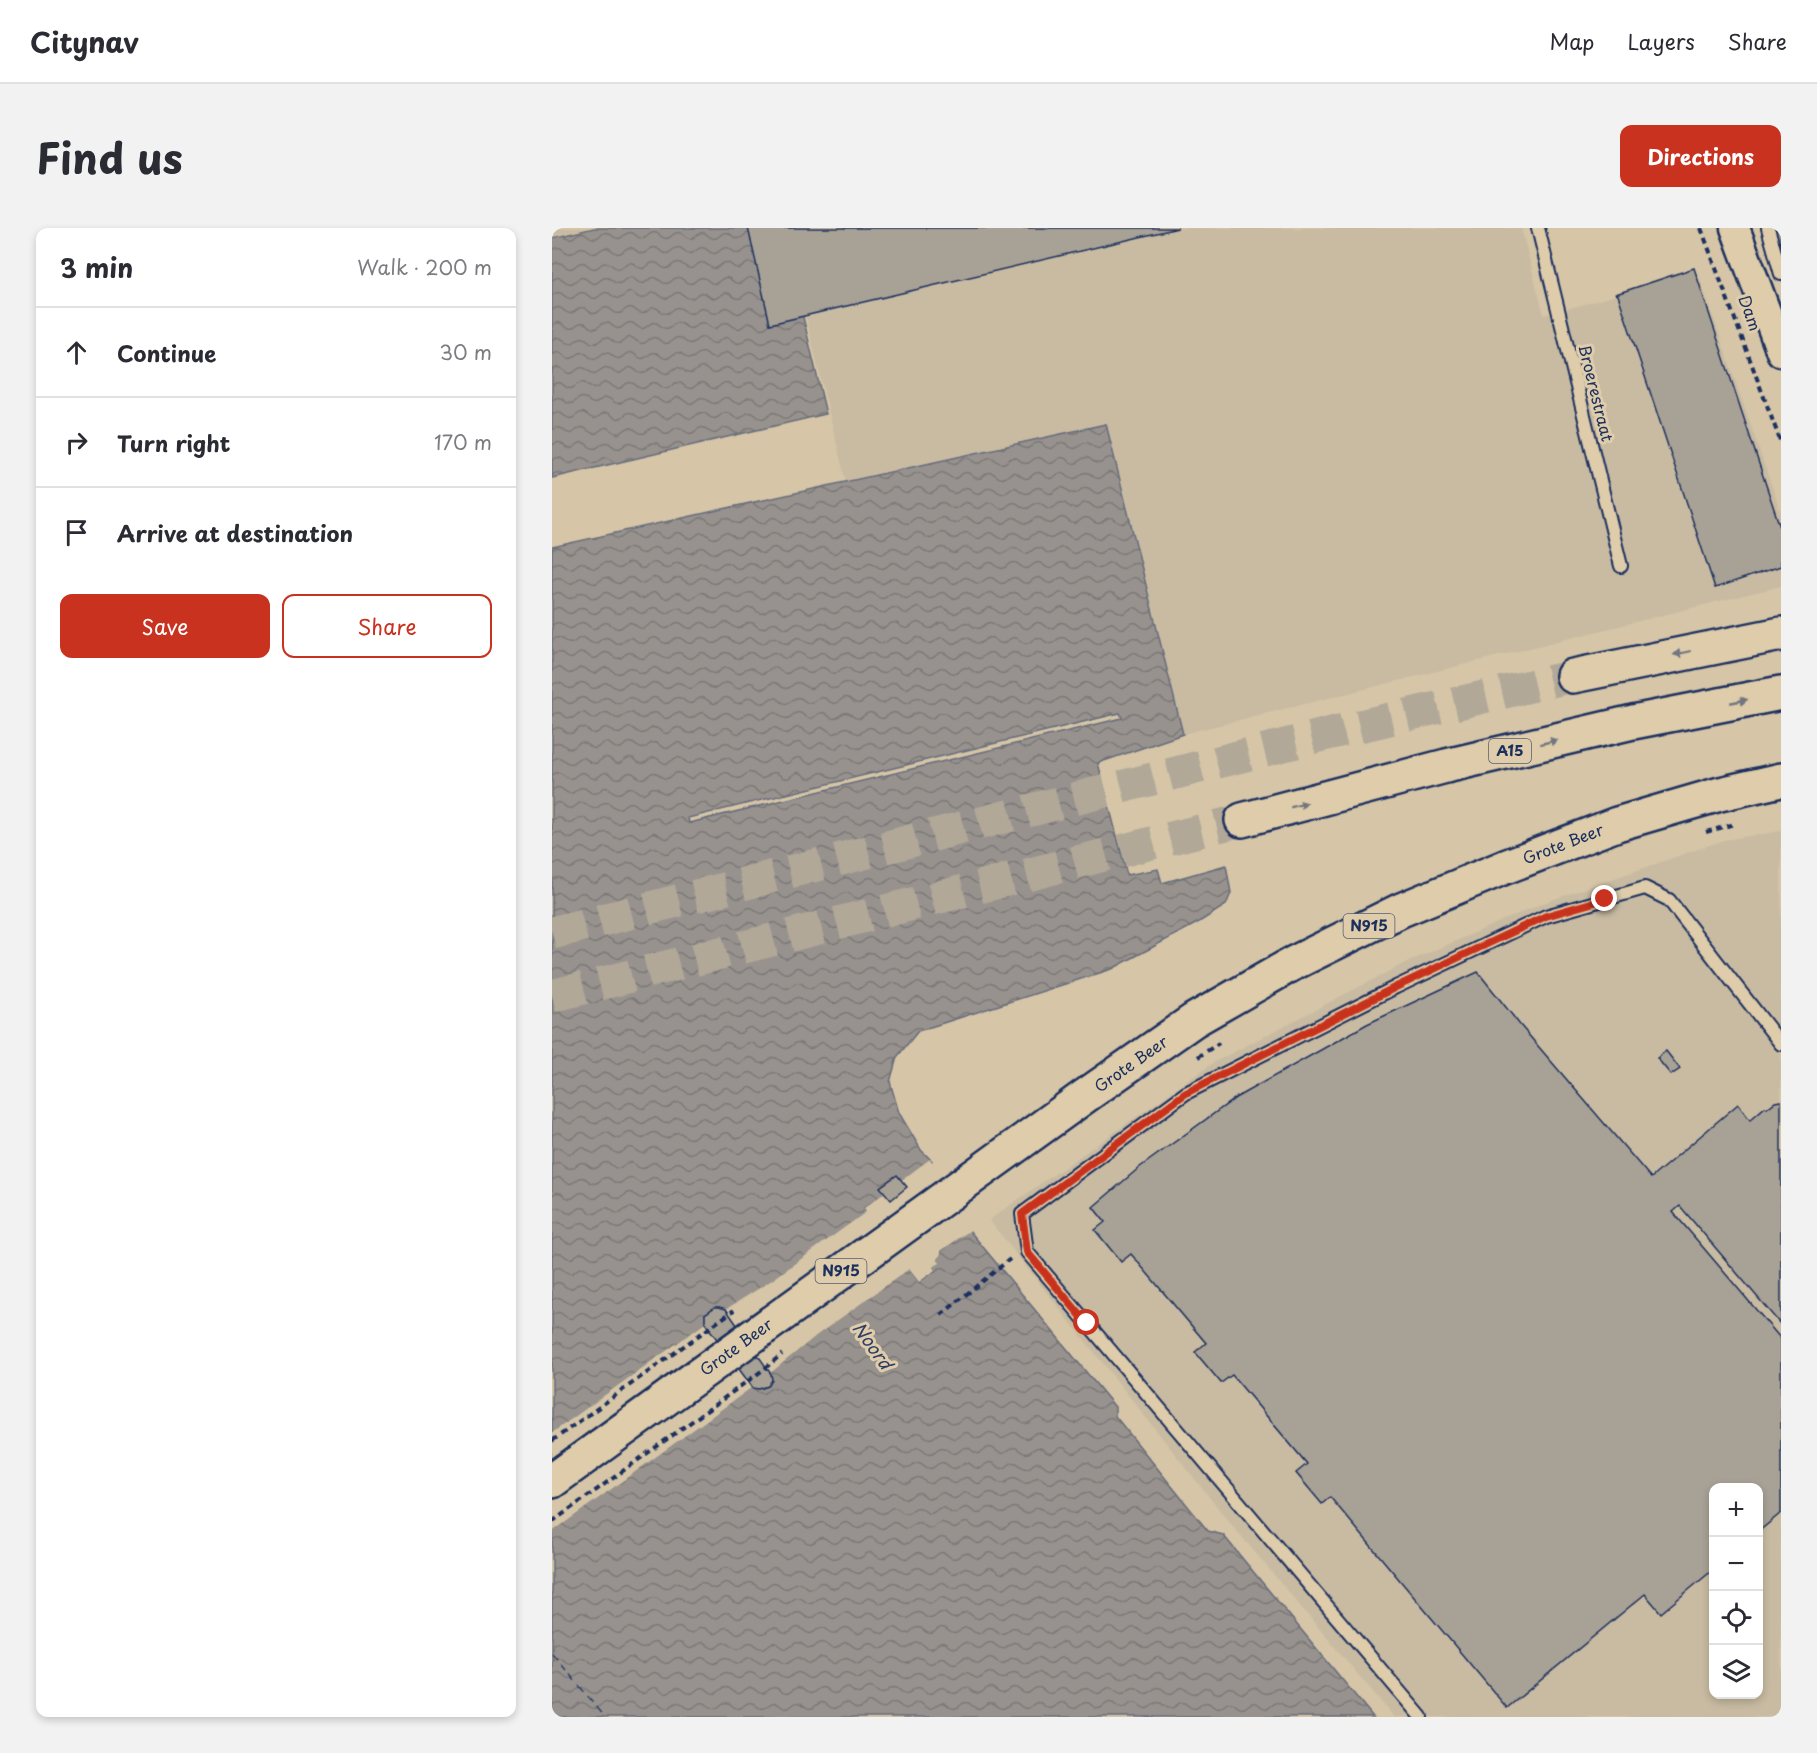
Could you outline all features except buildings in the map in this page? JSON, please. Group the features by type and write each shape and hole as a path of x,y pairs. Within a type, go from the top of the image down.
{"main road":[{"path":"1573,676 1781,634"},
{"name":"A15","path":"1242,820 1446,766 1633,722 1781,693"},
{"name":"Grote Beer","path":"552,1481 1084,1096 1194,1020 1292,964 1401,910 1617,824 1720,794 1781,780"}],"street":[{"path":"1741,230 1766,300 1781,352"}],"lane":[{"name":"Broerestraat","path":"1538,228 1620,566"},
{"path":"1768,228 1781,274"},
{"path":"1421,1717 1027,1252 1022,1214 1186,1093 1396,987 1546,916 1645,888 1669,900 1781,1044"}],"path":[{"name":"Dam","path":"1701,228 1781,443"},
{"path":"940,1315 1011,1258"},
{"name":"Grote Beer","path":"552,1441 724,1316"},
{"path":"552,1522 763,1370"}],"shaded area":[{"path":"552,228 588,228 552,236"},
{"path":"784,228 1521,228 1544,315 1698,273 1781,513 1781,586 1183,734 1106,424 846,482"},
{"path":"1781,831 1781,1717 1394,1717 1225,1517 989,1220 1213,1063 1403,964 1543,903 1724,840"}],"water":[{"path":"594,228 782,228 826,414 552,478 552,238"},
{"name":"Noord","path":"1106,424 1183,734 1098,763 1127,875 1158,869 1162,883 1226,865 1231,893 1226,905 1112,969 918,1031 897,1057 890,1082 899,1113 921,1150 932,1161 864,1208 919,1282 935,1271 933,1267 940,1252 969,1230 1115,1407 1115,1416 1208,1531 1223,1535 1373,1717 552,1717 552,547","holes":["1120,713 1122,718 689,823 688,818","715,1307 726,1309 771,1374 772,1380 769,1386 753,1388 705,1323 705,1314"]}],"pier":[{"path":"930,1159 933,1163 868,1208 920,1278 931,1270 930,1266 936,1262 938,1249 967,1228 972,1229 941,1251 938,1260 940,1263 933,1267 935,1270 919,1282 909,1269 817,1335 768,1375 723,1311 772,1280 866,1212 864,1208"},
{"path":"708,1321 755,1385 552,1532 552,1433"}],"ferry route":[{"path":"552,1653 605,1717"}],"tunnel":[{"path":"552,933 1347,729 1573,676"},
{"path":"552,996 1242,820"}],"route":[{"path":"1087,1323 1027,1252 1022,1214 1186,1093 1396,987 1546,916 1605,899"}]}
